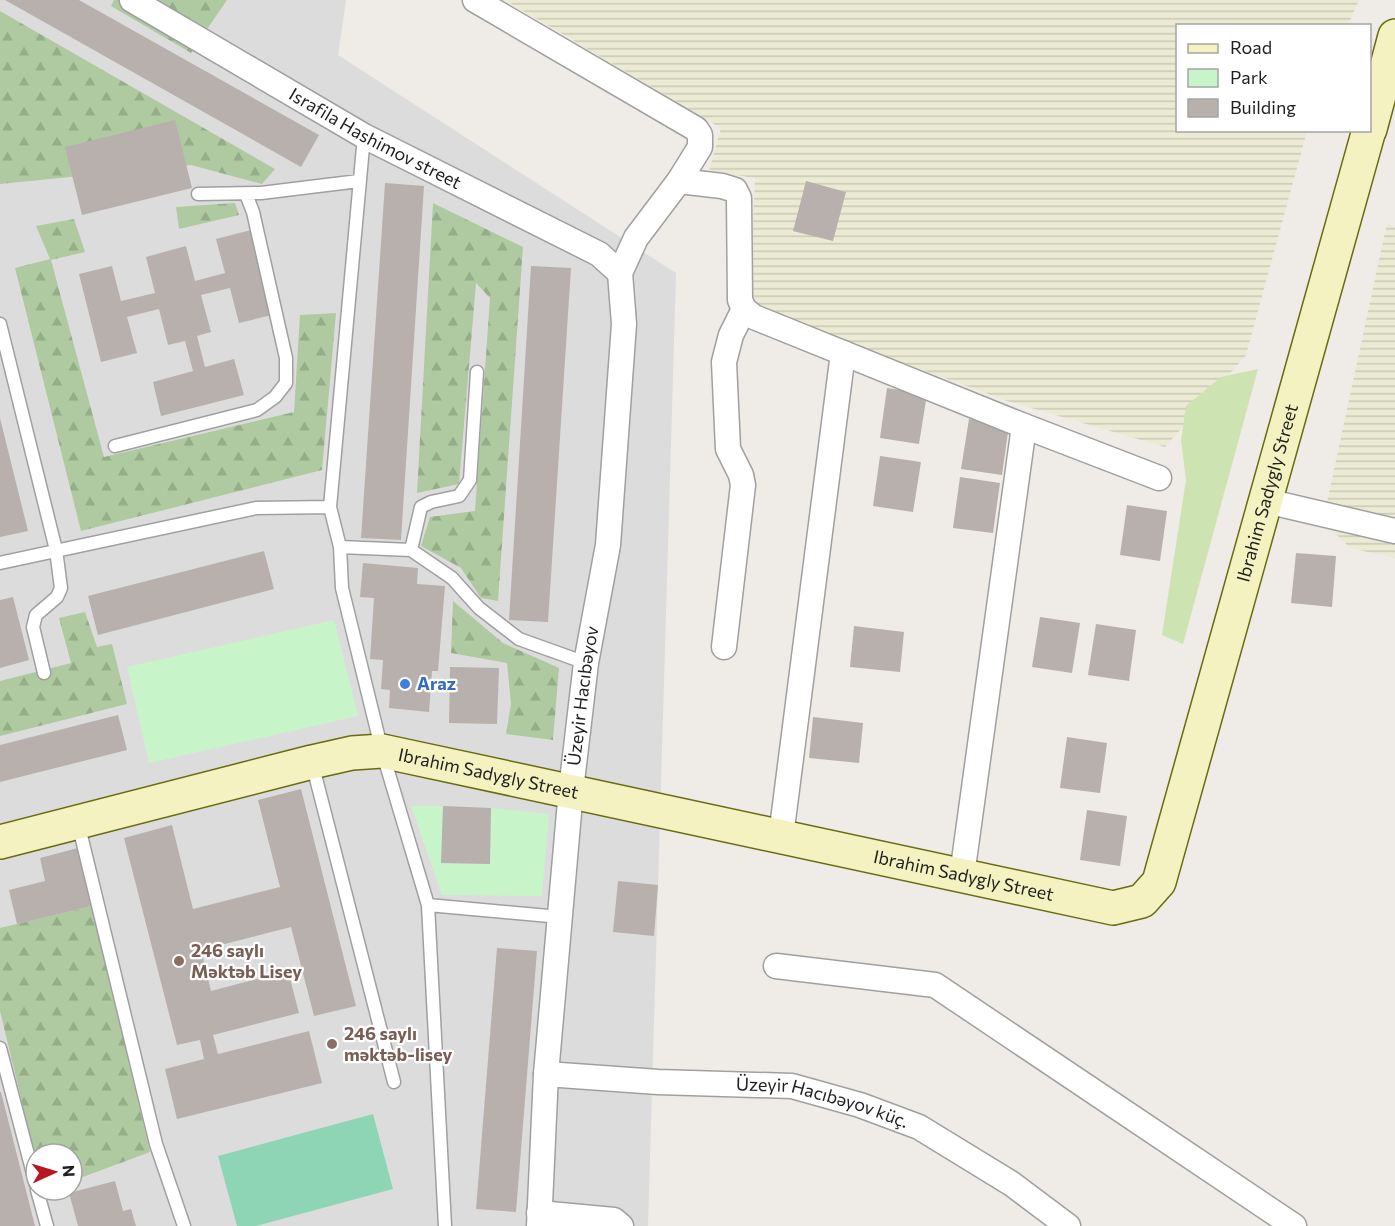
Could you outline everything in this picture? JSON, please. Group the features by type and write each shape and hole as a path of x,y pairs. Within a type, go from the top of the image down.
{"street":[{"name":"Israfila Hashimov street","path":"132,0 364,136 599,254 620,273"},
{"path":"475,0 696,129 700,135 700,147 679,182 636,238 620,273"},
{"name":"Ibrahim Sadygly Street","path":"1371,126 1388,91 1395,36"},
{"name":"Ibrahim Sadygly Street","path":"0,842 312,762 352,753 382,751 1113,908 1142,901 1159,882 1368,132"},
{"path":"679,182 722,186 735,190 739,198 740,300 744,309 754,316 1024,426 1159,478"},
{"name":"Üzeyir Hacıbəyov","path":"539,1220 546,1074 571,790 586,663 608,545 624,324 620,273"},
{"path":"724,647 743,485 741,475 728,449 724,362 731,335 744,309"},
{"path":"781,836 843,353"},
{"path":"962,875 1024,426"},
{"path":"1266,501 1395,531"},
{"path":"776,966 935,985 1294,1226"},
{"name":"Üzeyir Hacıbəyov küç.","path":"546,1074 658,1082 792,1086 860,1105 919,1127 1012,1184 1068,1226"},
{"path":"539,1220 614,1220 621,1226"}],"lane":[{"path":"364,136 330,507 340,547 342,588 382,751 428,905 448,1226"},
{"path":"198,194 261,193 359,181"},
{"path":"115,446 257,410 276,398 286,383 286,358 253,212 246,194"},
{"path":"0,324 56,550 61,588 57,597 36,615 33,627 44,673"},
{"path":"411,549 422,507 431,502 459,496 470,480 477,372"},
{"path":"0,563 256,508 330,507"},
{"path":"340,547 411,549 452,578 479,608 519,639 586,663"},
{"path":"312,762 394,1082"},
{"path":"77,822 156,1144 184,1226"},
{"path":"428,905 560,916"},
{"path":"0,1048 25,1142"},
{"path":"40,1202 47,1226"}],"shaded area":[{"path":"0,0 346,0 338,55 676,273 648,1226 0,1226"}],"green space":[{"path":"114,0 227,0 191,53 111,6"},
{"path":"505,0 1359,0 1348,24 1176,24 1176,132 1307,132 1246,355 1165,447 1007,401 828,335 750,301 755,178 709,171 721,128"},
{"path":"0,11 275,169 262,184 191,165 0,184"},
{"path":"235,203 239,215 179,229 176,207"},
{"path":"433,203 523,247 498,601 481,598 461,568 421,546 430,517 475,511 490,298 476,283 459,484 417,493"},
{"path":"74,219 85,252 51,260 104,457 294,412 300,315 336,313 322,470 81,531 15,268 50,259 36,226"},
{"path":"1387,223 1395,227 1395,558 1350,548 1323,521"},
{"path":"1258,369 1183,644 1162,635 1186,480 1181,440 1186,406 1221,377"},
{"path":"453,601 503,643 559,668 553,740 506,734 511,704 507,663 451,653"},
{"path":"85,612 97,647 112,644 127,704 0,736 0,681 71,663 59,618"},
{"path":"334,620 358,716 149,763 127,667"},
{"path":"411,806 443,806 442,863 490,864 491,808 549,814 542,896 442,895"},
{"path":"92,906 150,1152 84,1177 84,1142 32,1142 0,1011 0,928"},
{"path":"373,1114 393,1189 256,1226 237,1226 218,1156"}],"building":[{"path":"5,0 79,0 319,135 301,167"},
{"path":"175,120 192,188 82,215 65,147"},
{"path":"806,181 846,192 833,241 793,231"},
{"path":"385,183 424,186 401,540 361,538"},
{"path":"251,230 272,315 239,323 230,288 201,295 211,332 197,336 205,367 234,359 244,395 161,416 153,382 193,371 185,341 168,345 159,309 127,317 137,353 101,362 79,274 112,266 121,301 155,293 146,257 186,246 195,281 225,273 216,239"},
{"path":"531,266 571,268 548,622 509,620"},
{"path":"887,388 927,394 919,444 880,438"},
{"path":"0,418 28,531 0,537"},
{"path":"969,419 1009,425 1002,475 961,469"},
{"path":"880,456 921,462 913,512 873,506"},
{"path":"960,477 1000,483 993,533 953,528"},
{"path":"1127,505 1167,511 1160,561 1120,555"},
{"path":"264,551 274,589 98,635 88,596"},
{"path":"1296,553 1336,556 1332,607 1291,603"},
{"path":"363,563 418,568 417,584 445,586 438,671 432,671 429,712 389,708 390,690 381,689 383,660 370,659 374,598 360,597"},
{"path":"13,597 29,660 0,668 0,600"},
{"path":"1040,617 1080,623 1072,673 1032,667"},
{"path":"1096,624 1136,630 1129,681 1088,675"},
{"path":"854,626 904,632 900,672 850,667"},
{"path":"450,667 499,668 497,724 449,723"},
{"path":"118,715 127,750 0,782 0,745"},
{"path":"813,717 863,723 859,763 809,758"},
{"path":"1067,737 1107,743 1100,793 1060,788"},
{"name":"246 saylı Məktəb Lisey","path":"301,789 356,1006 314,1016 291,927 201,950 211,991 288,971 299,1013 213,1035 218,1054 309,1031 322,1083 177,1119 165,1069 204,1059 200,1040 177,1045 124,838 172,825 193,909 280,887 258,800"},
{"path":"443,806 491,808 490,864 441,863"},
{"path":"1087,810 1127,816 1120,866 1080,860"},
{"path":"78,848 92,906 17,924 9,890 45,881 40,858"},
{"path":"618,881 658,885 654,936 613,932"},
{"path":"497,948 537,951 516,1212 476,1209"},
{"path":"1,1092 24,1183 24,1202 29,1202 35,1226 0,1226"},
{"path":"115,1181 123,1211 131,1209 136,1226 78,1226 71,1202 84,1202 84,1189"}],"place":[{"name":"Araz","path":"405,684"},
{"name":"246 saylı Məktəb Lisey","path":"179,961"},
{"name":"246 saylı məktəb-lisey","path":"332,1044"}]}
